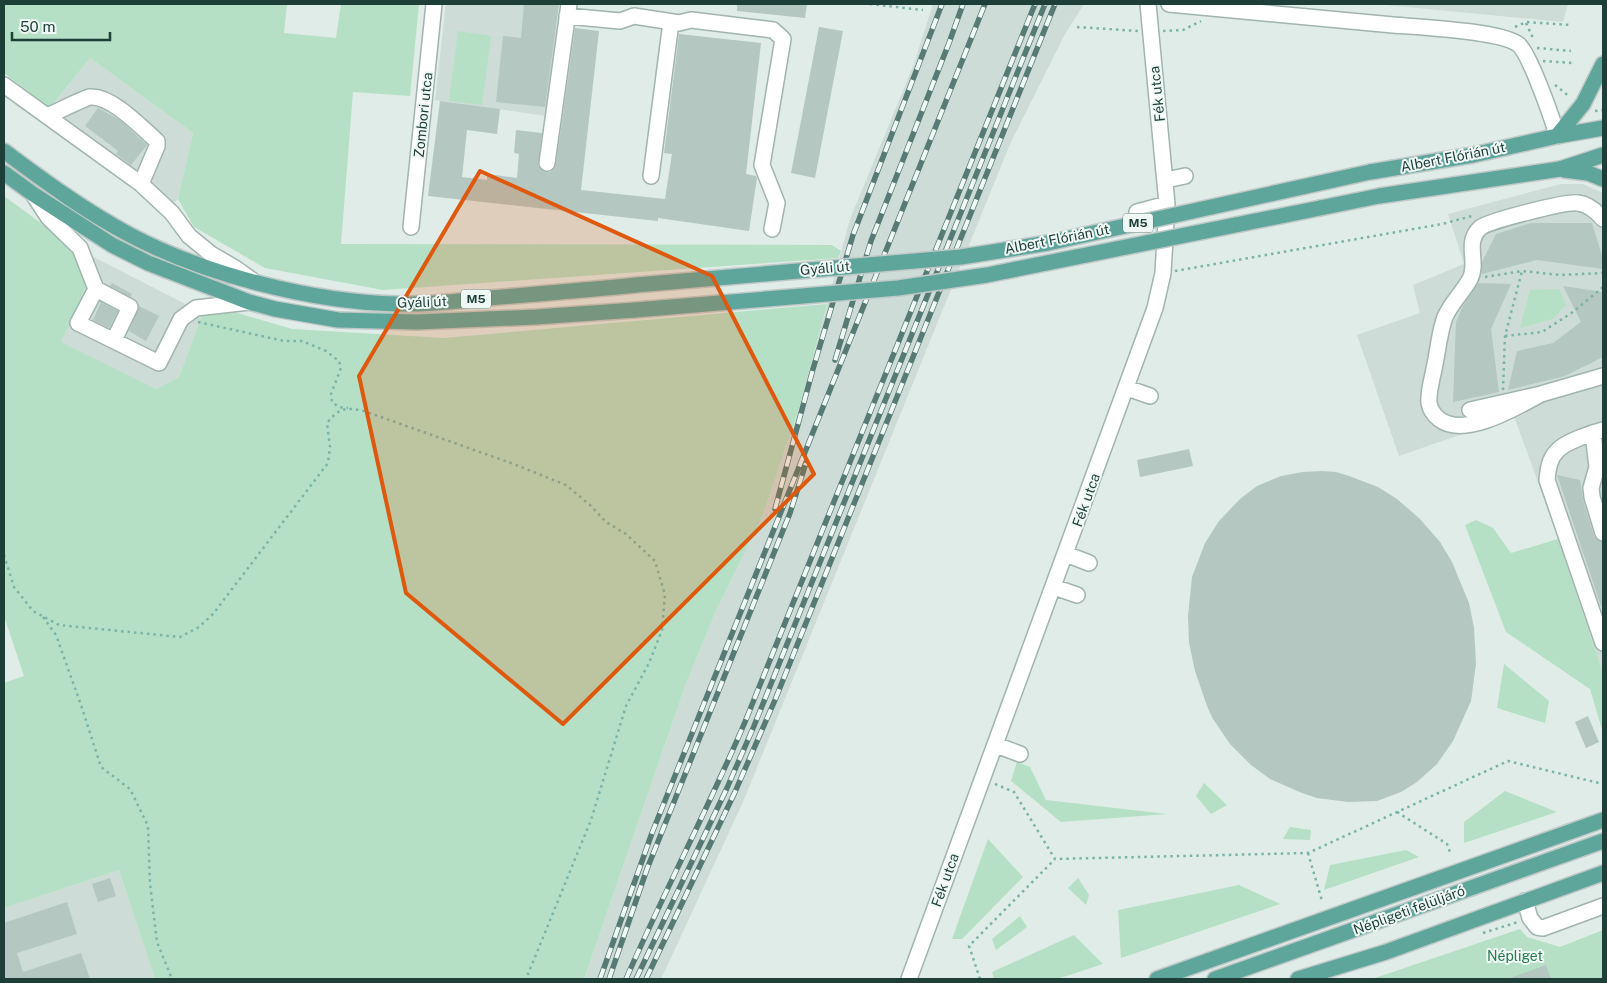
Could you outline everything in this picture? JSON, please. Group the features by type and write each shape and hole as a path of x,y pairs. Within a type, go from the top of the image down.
{"main road":[{"path":"1557,136 1583,104 1603,64"},
{"name":"M5","path":"1557,136 1603,128"},
{"name":"Albert Flórián út","path":"904,261 961,257 1048,243 1370,172 1473,155 1557,136"},
{"name":"Gyáli út","path":"4,151 78,204 131,235 184,259 252,280 316,296 352,301 400,304 441,302 904,261"},
{"name":"Albert Flórián út","path":"898,288 987,275 1379,196 1560,169 1603,155"},
{"name":"M5","path":"1560,169 1588,173 1603,179"},
{"name":"Gyáli út","path":"4,173 32,194 112,245 148,263 249,302 298,314 338,320 417,322 526,317 898,288"},
{"path":"1157,979 1603,820"},
{"name":"Népligeti felüljáró","path":"1215,979 1603,841"},
{"path":"1298,979 1386,952 1603,873"}],"street":[{"name":"Zombori utca","path":"411,227 434,4"},
{"name":"Fék utca","path":"909,979 1155,308 1163,273 1167,204 1148,4"},
{"path":"1169,4 1496,36 1512,40 1520,46 1527,56 1552,118 1557,136"},
{"path":"548,163 568,10 620,21 634,16 679,23 691,20 773,30 783,39 762,165 777,204 772,229"},
{"path":"651,176 670,22"},
{"path":"4,85 141,184 172,212 190,236 211,254 252,280"},
{"path":"47,116 88,97 104,99 157,141 157,146 141,184"},
{"path":"1166,180 1185,176"},
{"path":"32,194 48,217 80,248 96,289 130,307 114,340"},
{"path":"1541,394 1510,412 1469,425 1452,425 1434,414 1429,401 1442,327 1450,308 1473,273 1472,242 1474,235 1486,224 1571,202 1588,206 1603,219"},
{"path":"1137,212 1167,204"},
{"path":"96,289 78,323 159,364 181,319 196,308 249,302"},
{"path":"1470,410 1541,394 1603,376"},
{"path":"1127,388 1150,396"},
{"path":"1603,532 1591,488 1597,468 1598,432 1557,450 1550,461 1547,480 1603,643"},
{"path":"1575,441 1589,454 1597,468"},
{"path":"1066,554 1089,562"},
{"path":"1054,587 1077,595"},
{"path":"996,745 1020,754"},
{"path":"1525,901 1530,918 1536,927 1543,928 1603,906"}],"path":[{"path":"870,4 923,10"},
{"path":"1150,32 1183,30 1199,23 1214,8"},
{"path":"1496,36 1526,22 1571,25"},
{"path":"1077,27 1129,31"},
{"path":"1527,56 1537,48 1571,51"},
{"path":"1527,56 1572,62"},
{"path":"1163,273 1442,224 1475,215"},
{"path":"1507,402 1503,390 1505,336 1522,271"},
{"path":"1470,280 1522,271 1560,275 1603,273"},
{"path":"1505,336 1542,332 1572,312 1603,287"},
{"path":"181,319 284,341 302,340 326,351 339,361 342,368 332,394 332,402 339,407 364,411 511,463 566,485 590,505 606,522 626,534 655,561 665,595 662,630 649,663 626,706 591,820 526,979"},
{"path":"4,555 14,587 33,611 59,626 180,637 199,627 213,614 328,463 330,447 327,423 335,413 350,408"},
{"path":"42,616 56,636 101,766 130,789 148,826 150,884 157,942 172,979"},
{"path":"980,979 969,946 1055,859 1308,853 1508,761 1603,784"},
{"path":"983,778 1014,792 1055,859"},
{"path":"1397,812 1447,844 1451,855"},
{"path":"1308,853 1322,901"}],"highlighted area":[{"path":"480,171 712,276 814,474 563,724 406,593 359,376"}],"shaded area":[{"path":"446,4 559,4 547,116 435,100"},
{"path":"933,4 1084,4 1065,34 1010,144 743,802 661,979 584,979 685,686 715,613 762,517 800,405 850,219 914,64"},
{"path":"1376,4 1568,4 1563,22"},
{"path":"90,58 193,133 178,199 164,211 41,120"},
{"path":"1561,184 1583,184 1603,193 1603,673 1556,532 1514,416 1399,456 1357,335 1420,313 1413,285 1464,264 1448,214"},
{"path":"72,246 203,313 179,377 156,389 60,342 86,286"},
{"path":"119,870 155,979 4,979 4,908"}],"green space":[{"path":"4,4 287,4 284,33 336,38 341,4 419,4 410,96 353,92 341,244 832,245 841,251 838,258 383,290 265,268 194,227 178,199 193,133 90,58 50,108 4,73"},
{"path":"458,31 491,36 482,105 449,101"},
{"path":"4,196 72,246 86,286 61,342 156,389 179,377 203,313 234,312 292,329 444,338 827,304 800,405 762,517 715,613 685,686 584,979 155,979 119,870 4,908 4,683 24,676 4,616"},
{"path":"1559,289 1566,305 1553,319 1520,328 1530,290"},
{"path":"1476,520 1493,528 1511,553 1558,539 1603,673 1603,733 1590,689 1506,632 1465,525"},
{"path":"1504,664 1549,701 1545,723 1497,708"},
{"path":"1017,762 1030,767 1046,800 1167,814 1061,822 1011,781"},
{"path":"1204,783 1227,805 1211,814 1196,796"},
{"path":"1505,791 1557,812 1464,843 1464,822"},
{"path":"1290,827 1311,830 1310,840 1283,839"},
{"path":"988,839 1023,877 962,939 952,939"},
{"path":"1406,850 1419,857 1324,890 1330,865"},
{"path":"1078,878 1089,895 1086,905 1068,888"},
{"path":"1239,885 1280,904 1121,958 1118,910"},
{"path":"1020,916 1027,927 996,950 992,939"},
{"name":"Népliget","path":"1520,929 1527,937 1560,947 1603,930 1603,979 1372,979"},
{"path":"1074,935 1103,964 1057,979 994,979 992,972"}],"building":[{"path":"524,4 559,4 545,107 496,102 503,36 521,38"},
{"path":"737,4 807,4 805,18 737,11"},
{"path":"819,27 843,31 815,178 791,173"},
{"path":"575,28 599,31 581,190 665,199 672,154 664,153 679,34 761,43 746,174 756,176 757,178 749,231 658,218 658,221 428,196 440,101 500,109 497,134 467,130 462,177 487,180 487,174 517,178 519,154 514,153 516,130 542,133 538,166 545,172 550,172 554,169"},
{"path":"98,108 120,120 147,145 131,165 116,154 118,151 85,126"},
{"path":"1531,223 1592,223 1603,259 1603,269 1537,260 1482,274 1482,262 1496,234"},
{"path":"112,283 132,294 130,297 110,286"},
{"path":"1478,283 1511,284 1491,329 1499,392 1453,402 1456,322 1463,306"},
{"path":"1563,286 1603,292 1603,357 1565,376 1508,390 1517,351 1553,343 1581,322"},
{"path":"101,302 118,311 109,328 93,320"},
{"path":"139,306 159,316 146,341 129,331"},
{"path":"1189,449 1193,466 1140,477 1137,460"},
{"path":"1322,471 1336,472 1378,487 1397,499 1420,519 1440,542 1452,562 1469,603 1474,628 1476,664 1471,701 1453,741 1437,764 1417,782 1401,792 1377,801 1348,802 1317,798 1270,779 1251,765 1230,744 1213,719 1195,671 1189,643 1188,616 1192,577 1205,543 1219,521 1240,499 1257,486 1281,476"},
{"path":"1557,475 1580,480 1583,500 1594,536 1597,540 1603,542 1603,606 1601,606"},
{"path":"1588,716 1599,742 1586,748 1575,722"},
{"path":"110,878 116,896 98,902 92,884"},
{"path":"67,902 77,934 17,953 23,972 81,953 90,979 4,979 4,923"},
{"path":"1546,965 1551,979 1510,978"}],"railway":[{"path":"775,509 813,369 853,235 942,4"},
{"path":"835,360 871,241 963,4"},
{"path":"600,979 652,833 985,4"},
{"path":"626,979 745,722 1035,4"},
{"path":"636,979 727,788 754,726 1045,4"},
{"path":"646,979 735,792 775,700 1055,4"},
{"path":"609,979 647,869 790,513 806,463"}]}
